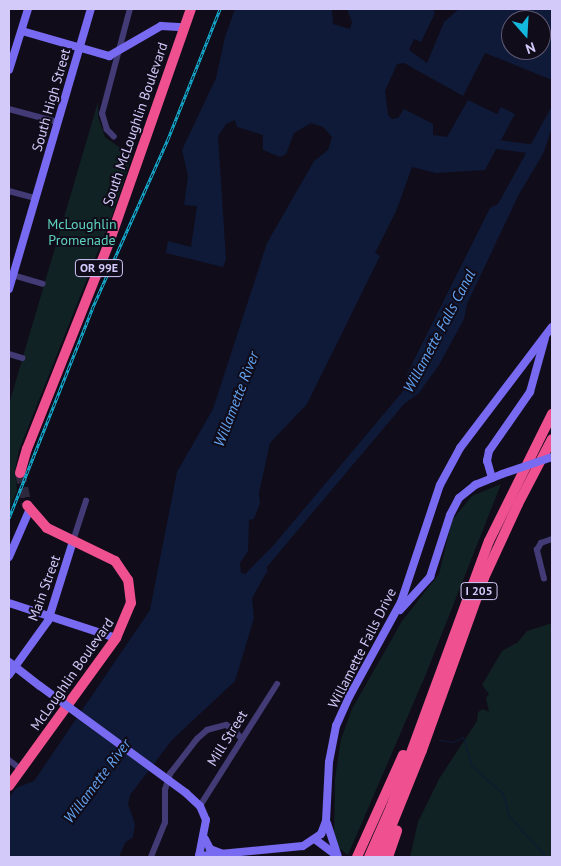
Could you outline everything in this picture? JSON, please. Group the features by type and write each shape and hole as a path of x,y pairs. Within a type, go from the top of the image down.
{"highway":[{"name":"South McLoughlin Boulevard","path":"20,473 27,449 110,240 183,27 191,9"},
{"name":"I 205","path":"369,857 391,807 489,541 552,414"},
{"name":"I 205","path":"379,857 399,811 484,578 518,504 552,440"},
{"name":"McLoughlin Boulevard","path":"9,786 116,638 130,609 128,580 112,559 47,528 28,508"},
{"path":"357,857 436,683"},
{"path":"388,857 399,825 399,811"}],"main road":[{"path":"9,70 28,9"},
{"name":"South High Street","path":"9,290 11,274 58,122 90,9"},
{"path":"22,31 107,56 117,53 161,26 183,27"},
{"name":"Willamette Falls Drive","path":"316,840 326,821 329,762 336,726 349,697 395,615 409,582 432,505 450,465 552,327"},
{"path":"492,478 487,461 489,451 530,392 545,336"},
{"path":"395,615 432,572 454,504 466,491 502,474 552,457"},
{"path":"9,557 28,508"},
{"name":"Main Street","path":"9,675 12,665 50,616 73,541"},
{"path":"409,582 419,582 432,572"},
{"path":"9,603 116,638"},
{"path":"12,665 186,793 200,806 206,820 204,839 199,857 230,856 304,846 316,840 338,857"},
{"path":"326,821 338,857"},
{"path":"204,839 210,849 230,856"}],"street":[{"path":"114,137 107,130 102,114 130,9"},
{"path":"9,109 58,122"},
{"path":"9,191 35,198"},
{"path":"11,274 43,284"},
{"path":"9,354 22,358"},
{"name":"Main Street","path":"73,541 86,501"},
{"path":"544,579 537,550 540,543 552,539"},
{"name":"Mill Street","path":"200,806 241,738 277,684"},
{"path":"151,857 165,823 165,790 170,774 197,738 207,730 226,725 234,729 241,738"},
{"path":"9,760 21,769"}],"green space":[{"name":"McLoughlin Promenade","path":"98,102 98,116 105,137 132,156 112,216 19,450 15,470 17,491 9,511 9,404"},
{"path":"501,484 426,674 348,855 339,848 334,832 335,778 341,739 352,709 402,621 439,574 452,520 472,496"},
{"path":"552,623 552,857 410,857 418,822 439,779 477,721 478,712 483,709 489,712 486,698 489,694 482,685 502,651 518,642 527,631"}],"water":[{"path":"235,9 332,9 333,24 350,29 352,22 347,9 433,9 435,13 421,42 414,39 409,50 427,63 444,22 459,9 552,9 552,80 502,60 551,60 551,10 501,10 501,59 485,53 463,96 404,63 397,64 385,91 388,115 392,119 398,118 404,109 433,124 433,135 447,137 468,100 497,114 501,107 515,114 485,170 436,173 412,167 397,209 375,253 380,256 307,404 270,443 259,493 260,504 254,519 249,520 248,551 240,563 241,573 245,574 272,547 404,390 407,374 490,208 498,204 552,106 552,128 543,154 519,194 467,304 464,319 439,365 419,393 404,404 266,568 268,570 252,598 254,618 235,681 172,740 130,795 128,804 135,824 133,837 125,843 119,857 9,857 9,798 16,788 34,781 150,610 177,472 213,409 267,243 314,161 328,150 332,137 323,127 311,123 294,133 286,154 280,157 263,150 263,135 237,127 235,120 226,124 218,136 226,259 223,267 166,253 168,241 191,247 197,206 184,205 188,176 182,150 216,78 225,37"}],"waterway":[{"path":"489,143 536,149"},
{"path":"439,740 453,742 463,737 471,765 503,794 509,816 546,857"}],"tunnel":[{"path":"20,473 27,505"}],"railway":[{"path":"9,518 92,309 168,139 220,9"}],"water label":[{"name":"Willamette Falls Canal","path":"439,331"},
{"name":"Willamette River","path":"236,399"},
{"name":"Willamette River","path":"97,781"}]}
